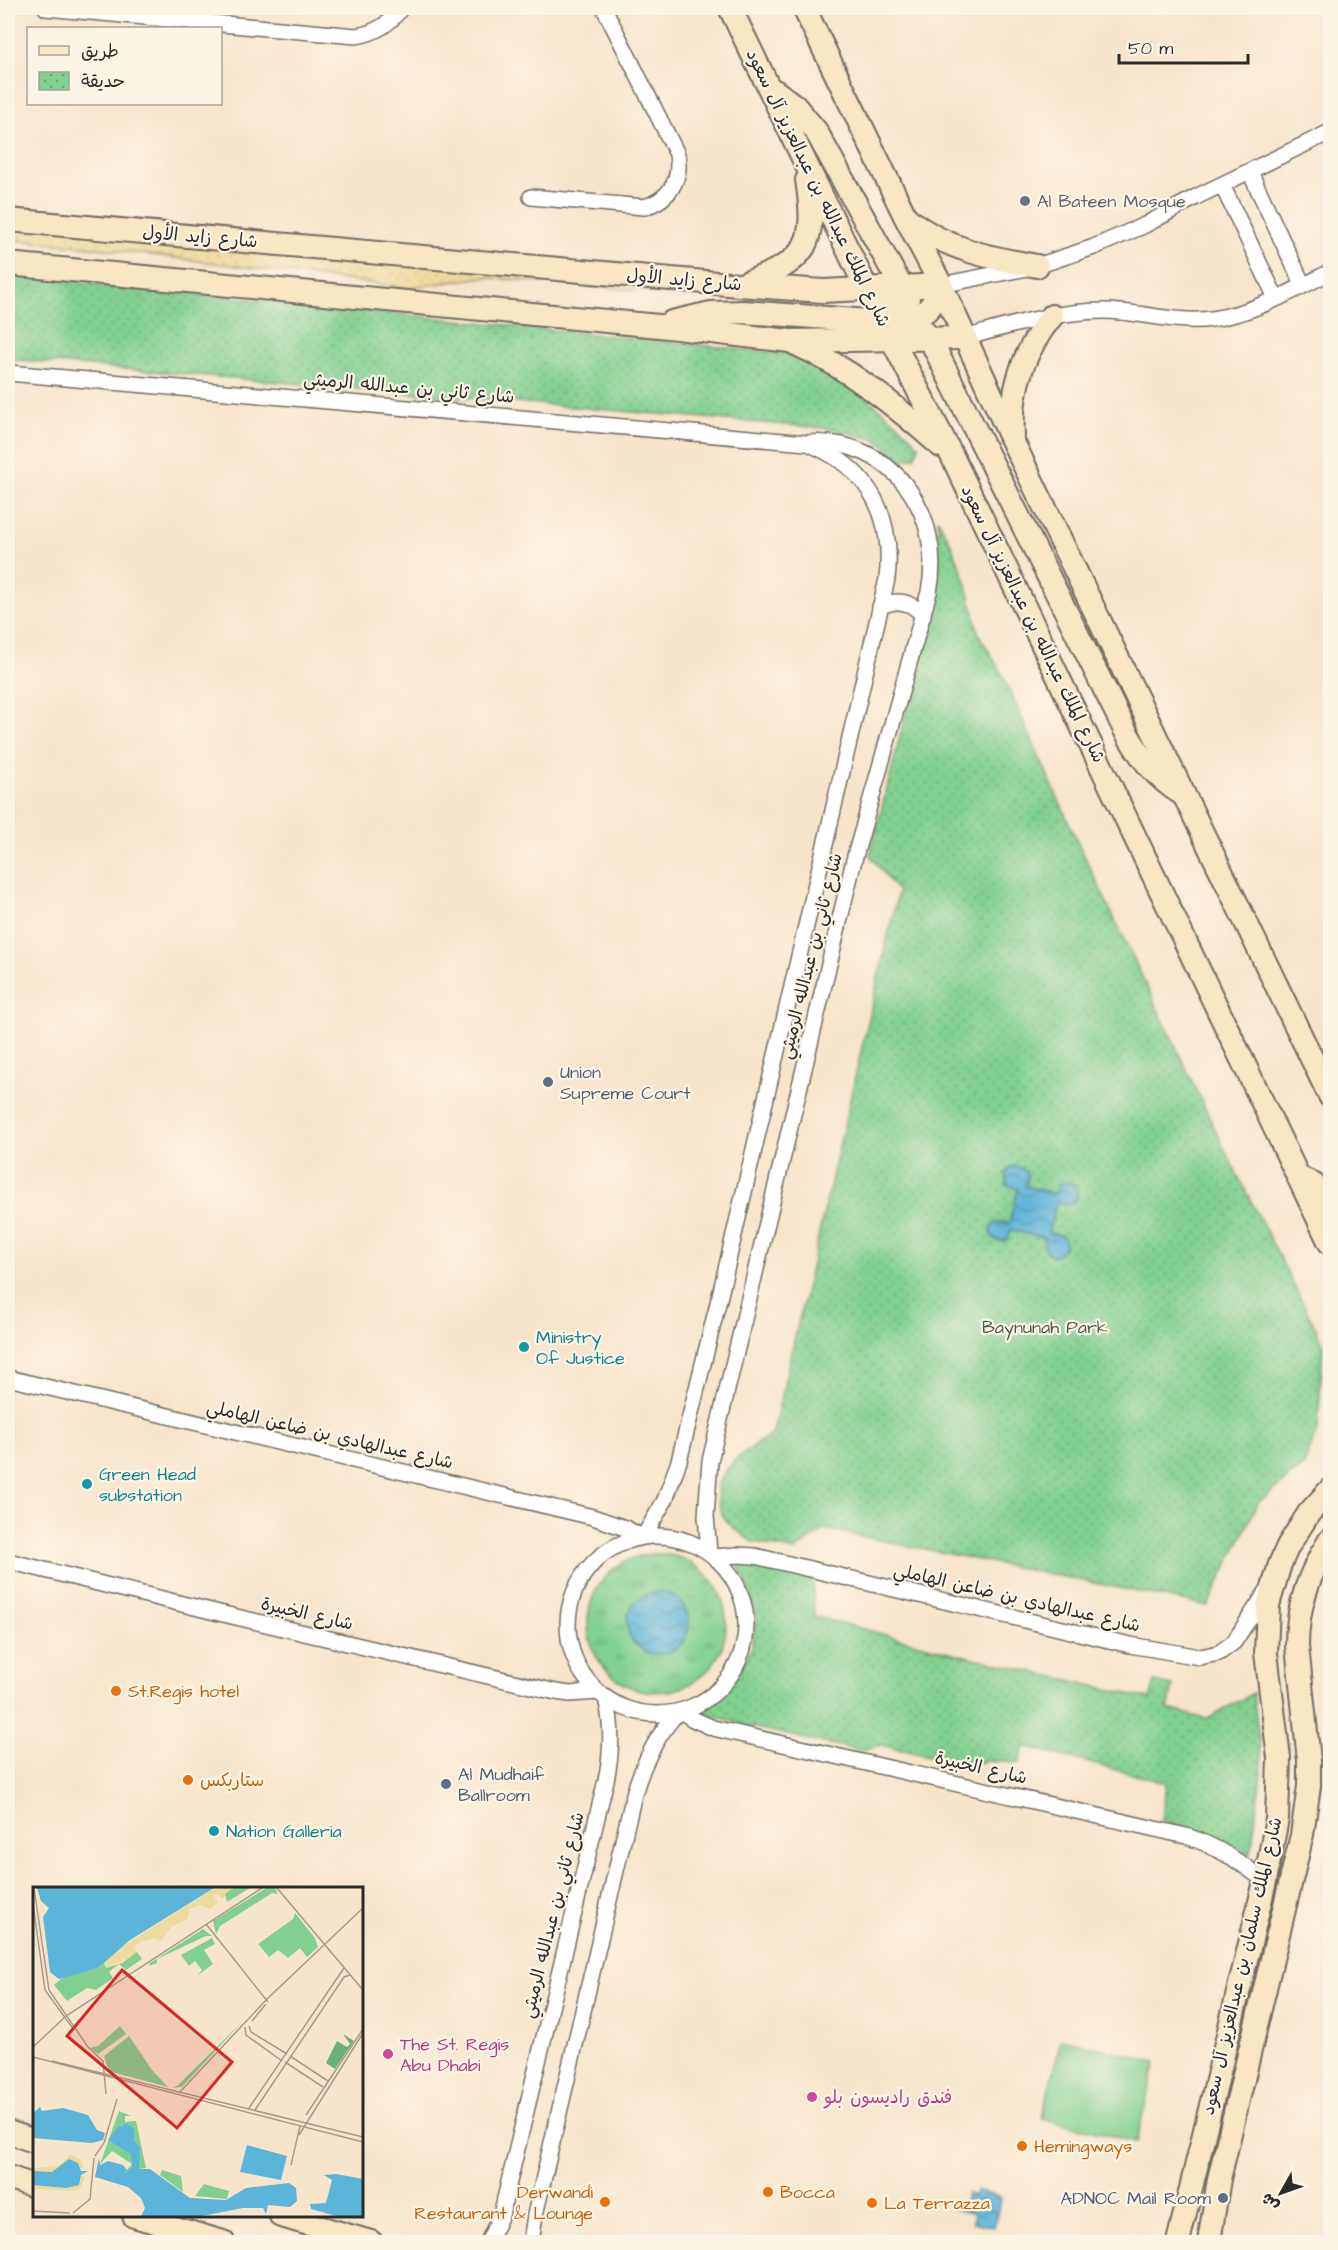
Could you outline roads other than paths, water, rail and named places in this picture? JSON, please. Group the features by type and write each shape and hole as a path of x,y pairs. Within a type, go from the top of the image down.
{"main road":[{"name":"شارع الملك عبدالله بن عبدالعزيز آل سعود","path":"730,8 867,289 952,456 1330,1244"},
{"path":"804,8 941,285 1013,442 1330,1096"},
{"path":"769,86 795,106 816,131 930,339 1134,747 1151,770 1168,786 1186,797"},
{"path":"739,285 785,267 794,260 807,241 812,217 804,157"},
{"path":"905,216 928,233 953,246 984,256 1037,266"},
{"name":"شارع زايد الأول","path":"8,220 823,291 941,285"},
{"path":"8,264 659,326 790,341 888,331 918,317 934,302 941,285"},
{"path":"867,289 918,317 964,338"},
{"path":"659,326 693,316 735,312 888,331 930,339 964,338"},
{"path":"1013,442 1012,420 1018,377 1033,342 1052,316"},
{"path":"790,341 818,355 858,381 906,416 952,456"},
{"path":"1298,1176 1313,1184 1330,1201"},
{"name":"شارع الملك سلمان بن عبدالعزيز آل سعود","path":"1178,2242 1265,1881 1277,1819 1279,1787 1277,1728 1266,1653 1268,1605 1275,1578 1288,1546 1298,1529 1330,1490"},
{"name":"شارع الملك سلمان بن عبدالعزيز آل سعود","path":"1209,2242 1219,2179 1302,1835 1308,1794 1309,1761 1297,1627 1308,1581 1330,1540"},
{"path":"8,2132 33,2141"},
{"path":"8,2177 33,2186"},
{"path":"137,2217 223,2242"},
{"path":"284,2217 371,2242"}],"street":[{"path":"46,8 356,36 377,30 395,17 401,8"},
{"path":"531,196 644,207 666,196 676,182 679,164 677,154 604,8"},
{"name":"شارع زايد الأول","path":"941,285 1037,266 1121,236 1330,132"},
{"path":"1250,172 1303,285"},
{"path":"1222,185 1276,298"},
{"path":"964,338 1052,316 1105,311 1173,320 1212,319 1247,310 1330,272"},
{"name":"شارع ثاني بن عبدالله الرميثي","path":"8,373 807,443 829,443 858,450 889,469 911,492 926,520 932,549 932,578 854,860 711,1461 706,1516 712,1555"},
{"name":"شارع ثاني بن عبدالله الرميثي","path":"642,1536 665,1500 682,1450 887,579 889,548 879,506 866,485 849,467 822,449 807,443"},
{"path":"880,607 888,603 904,602 912,605 923,616"},
{"name":"شارع عبدالهادي بن ضاعن الهاملي","path":"8,1378 593,1517 642,1536"},
{"path":"642,1536 678,1538 712,1555 735,1582 742,1597 746,1622 744,1646 739,1661 721,1687 696,1705 680,1711 648,1714 619,1705 602,1695 587,1680 571,1651 568,1634 570,1601 585,1571 609,1548 642,1536"},
{"name":"شارع عبدالهادي بن ضاعن الهاملي","path":"712,1555 754,1556 1130,1645 1200,1657 1219,1653 1234,1642 1275,1578"},
{"name":"شارع الخبيرة","path":"8,1561 556,1692 602,1695"},
{"name":"شارع ثاني بن عبدالله الرميثي","path":"488,2242 501,2215 606,1780 612,1731 602,1695"},
{"path":"531,2242 639,1776 655,1741 680,1711"},
{"name":"شارع الخبيرة","path":"680,1711 713,1728 1186,1836 1218,1848 1265,1881"}],"water":[{"path":"1016,1166 1026,1171 1028,1179 1025,1186 1055,1194 1058,1186 1064,1182 1077,1188 1077,1199 1072,1203 1065,1204 1057,1200 1048,1234 1059,1234 1065,1240 1065,1247 1058,1255 1050,1255 1045,1250 1044,1238 1011,1230 1007,1240 1000,1241 992,1236 992,1226 995,1223 1009,1224 1018,1189 1007,1185 1005,1174 1009,1168"},
{"path":"658,1592 670,1594 680,1601 687,1611 689,1623 687,1635 680,1645 670,1652 658,1654 646,1652 636,1645 629,1635 627,1623 629,1611 636,1601 646,1594"},
{"path":"975,2191 1001,2197 994,2227 972,2222 974,2214 951,2208 952,2202 963,2205 966,2194 974,2196"}],"place":[{"name":"Al Bateen Mosque","path":"1025,201"},
{"name":"Union Supreme Court","path":"548,1082"},
{"name":"Ministry Of Justice","path":"524,1347"},
{"name":"Green Head substation","path":"87,1484"},
{"name":"St.Regis hotel","path":"116,1691"},
{"name":"ستاربكس","path":"188,1780"},
{"name":"Al Mudhaif Ballroom","path":"446,1784"},
{"name":"Nation Galleria","path":"214,1831"},
{"name":"The St. Regis Abu Dhabi","path":"388,2054"},
{"name":"فندق راديسون بلو","path":"812,2097"},
{"name":"Hemingways","path":"1022,2146"},
{"name":"Bocca","path":"768,2192"},
{"name":"ADNOC Mail Room","path":"1223,2198"},
{"name":"Derwandi Restaurant & Lounge","path":"605,2202"},
{"name":"La Terrazza","path":"872,2203"}],"park label":[{"name":"Baynunah Park","path":"1045,1327"}]}
